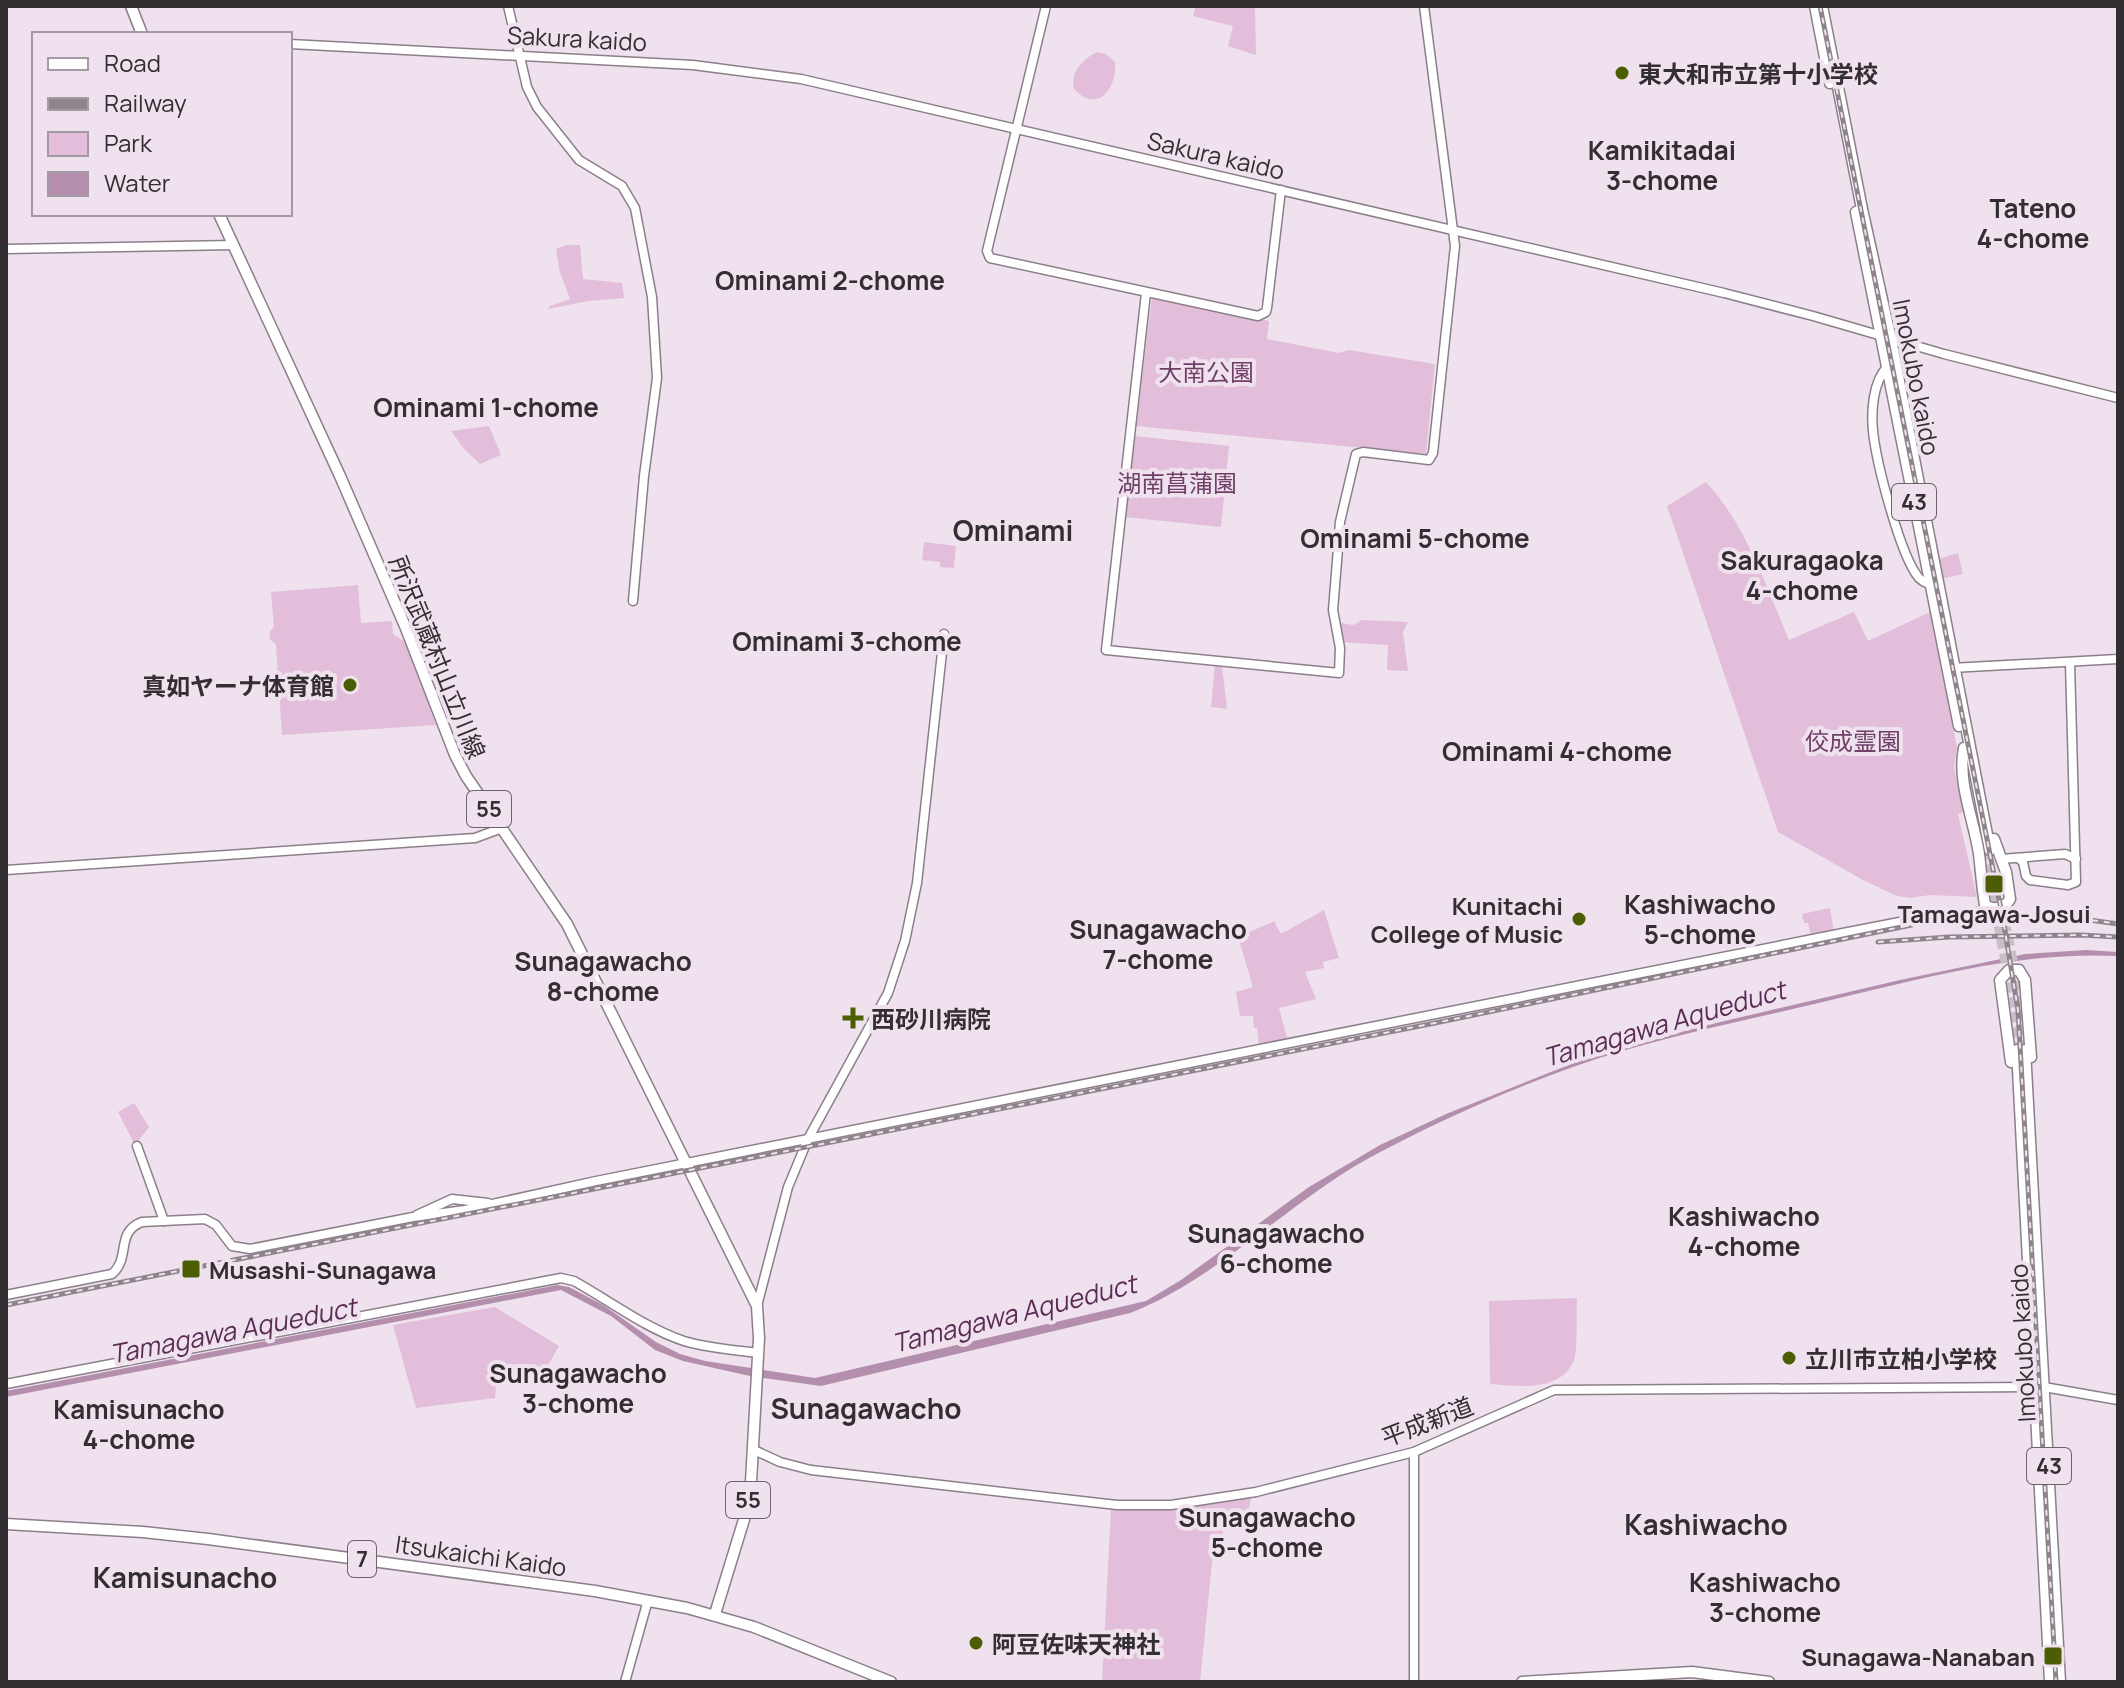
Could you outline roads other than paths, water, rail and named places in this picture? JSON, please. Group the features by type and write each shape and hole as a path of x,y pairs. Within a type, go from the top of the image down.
{"main road":[{"path":"131,6 141,32"},
{"name":"Imokubo kaido","path":"1815,6 1929,584 1966,742 1987,850"},
{"name":"Imokubo kaido","path":"1822,6 1891,340 1950,669"},
{"name":"所沢武蔵村山立川線","path":"220,216 340,476 405,626 455,755 573,935 757,1306 758,1357"},
{"path":"1966,742 1983,786 1994,842 2006,872 2010,899 2003,906 1992,908 1985,905 1961,764 1966,742"},
{"path":"2014,969 2021,972 2025,980 2029,1023 2035,1126 2028,1172 2015,1122 2000,980 2004,973 2014,969"},
{"name":"Imokubo kaido","path":"2021,1050 2039,1387 2050,1682"},
{"name":"55","path":"715,1614 746,1513 754,1450 758,1357"},
{"name":"Imokubo kaido","path":"2039,1387 2060,1682"},
{"name":"Itsukaichi Kaido","path":"6,1524 208,1539 648,1600 715,1614 891,1682"},
{"path":"1522,1682 1692,1672 1769,1682"}],"street":[{"path":"508,6 527,87 537,107 579,160 622,186 635,208 655,325 657,378 644,476 633,601"},
{"path":"1046,6 987,251 990,258 1263,315 1267,308 1281,190"},
{"path":"1146,293 1106,650 1339,673 1340,648 1333,610 1340,522 1356,454 1432,458 1455,230 1424,6"},
{"name":"Sakura kaido","path":"292,44 693,65 801,79 1724,293 1891,340 2118,398"},
{"path":"6,249 234,245"},
{"path":"1887,367 1879,375 1873,432 1897,531 1919,579 1929,584"},
{"path":"757,1306 781,1206 808,1139 888,993 905,941 917,883 944,634"},
{"path":"1950,669 2118,659"},
{"path":"2027,862 2026,876 2030,880 2068,885 2076,882 2070,663"},
{"path":"6,870 475,838 502,828"},
{"path":"2001,859 2018,858 2027,862 2066,854 2075,847"},
{"path":"2066,854 2076,859"},
{"path":"6,1295 110,1276 121,1264 123,1241 129,1229 142,1222 208,1220 218,1227 232,1246 246,1250 1876,927 1980,912 1985,910 1985,905"},
{"path":"137,1146 164,1221"},
{"path":"6,1384 561,1278 574,1281 654,1329 687,1342 758,1357"},
{"name":"平成新道","path":"754,1450 780,1462 811,1470 1145,1506 1231,1497 1414,1452 1554,1390 2039,1387 2118,1400"},
{"path":"1414,1452 1414,1682"},
{"path":"625,1682 648,1600"}],"water":[{"path":"2086,950 2118,952 2118,956 2046,958 1938,975 1669,1038 1573,1067 1469,1109 1369,1158 1191,1282 1130,1313 821,1386 750,1376 683,1361 655,1350 611,1316 561,1290 6,1397 6,1391 557,1285 569,1287 603,1305 656,1342 680,1354 705,1361 815,1378 1146,1301 1181,1280 1309,1187 1380,1145 1446,1114 1571,1064 1699,1027 1900,980 2025,954"}],"tunnel":[{"path":"1984,850 2007,969 2017,1050"},
{"path":"2002,907 2025,1050"}],"railway":[{"path":"1820,6 2003,919 2018,1010 2056,1682"},
{"path":"6,1305 1435,1023 1921,923 2020,916 2118,924"},
{"path":"1878,942 1949,937 2118,937"}],"place":[{"name":"東大和市立第十小学校","path":"1622,73"},
{"name":"真如ヤーナ体育館","path":"350,685"},
{"name":"Tamagawa-Josui","path":"1994,884"},
{"name":"Kunitachi College of Music","path":"1579,919"},
{"name":"西砂川病院","path":"853,1018"},
{"name":"Musashi-Sunagawa","path":"191,1269"},
{"name":"立川市立柏小学校","path":"1789,1358"},
{"name":"阿豆佐味天神社","path":"976,1643"},
{"name":"Sunagawa-Nanaban","path":"2053,1656"}],"district":[{"name":"Kamikitadai 3-chome","path":"1662,165"},
{"name":"Tateno 4-chome","path":"2033,223"},
{"name":"Ominami 2-chome","path":"830,280"},
{"name":"Ominami 1-chome","path":"486,407"},
{"name":"Ominami","path":"1013,530"},
{"name":"Ominami 5-chome","path":"1415,538"},
{"name":"Sakuragaoka 4-chome","path":"1802,575"},
{"name":"Ominami 3-chome","path":"847,641"},
{"name":"Ominami 4-chome","path":"1557,751"},
{"name":"Kashiwacho 5-chome","path":"1700,919"},
{"name":"Sunagawacho 7-chome","path":"1158,944"},
{"name":"Sunagawacho 8-chome","path":"603,976"},
{"name":"Kashiwacho 4-chome","path":"1744,1231"},
{"name":"Sunagawacho 6-chome","path":"1276,1248"},
{"name":"Sunagawacho 3-chome","path":"578,1388"},
{"name":"Sunagawacho","path":"866,1408"},
{"name":"Kamisunacho 4-chome","path":"139,1424"},
{"name":"Kashiwacho","path":"1706,1524"},
{"name":"Sunagawacho 5-chome","path":"1267,1532"},
{"name":"Kamisunacho","path":"185,1577"},
{"name":"Kashiwacho 3-chome","path":"1765,1597"}],"park label":[{"name":"大南公園","path":"1206,371"},
{"name":"湖南菖蒲園","path":"1177,482"},
{"name":"佼成霊園","path":"1853,740"}],"water label":[{"name":"Tamagawa Aqueduct","path":"1664,1023"},
{"name":"Tamagawa Aqueduct","path":"1014,1313"},
{"name":"Tamagawa Aqueduct","path":"233,1330"}]}
